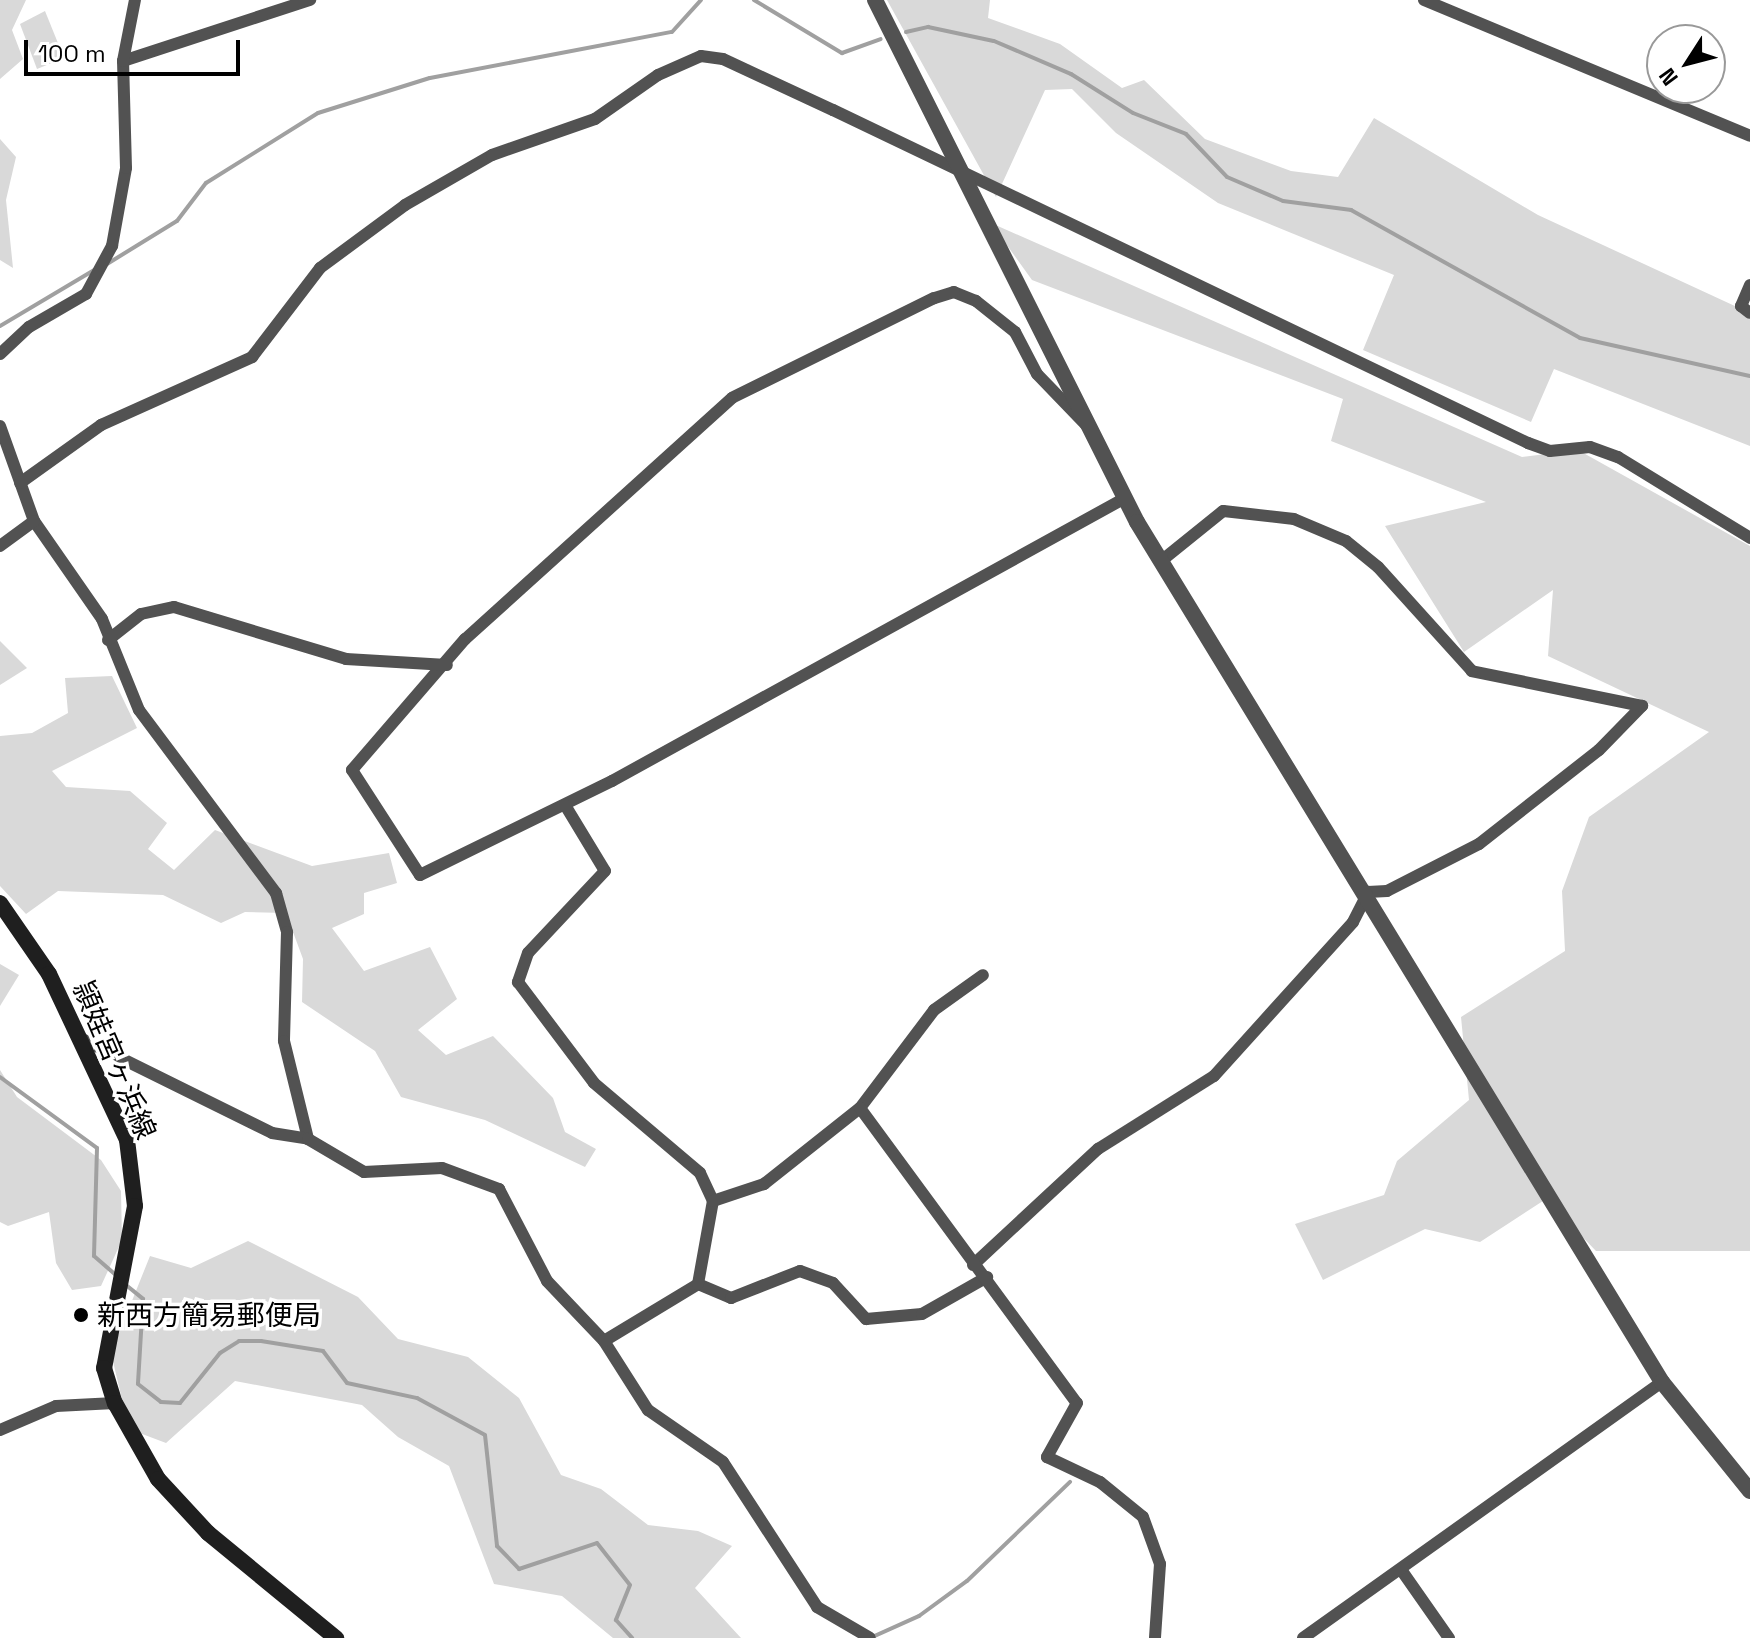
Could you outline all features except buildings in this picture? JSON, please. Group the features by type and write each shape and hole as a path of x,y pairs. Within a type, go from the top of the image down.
{"main road":[{"name":"頴娃宮ヶ浜線","path":"0,903 24,929 82,1039 127,1140 135,1206 113,1307 104,1368 115,1403 158,1479 208,1533 336,1638"}],"street":[{"path":"0,354 29,327 86,294 108,255 126,168 123,61 135,0"},
{"path":"123,61 310,0"},
{"path":"875,0 965,172 1125,498 1161,561 1368,892 1662,1382 1750,1491"},
{"path":"1424,0 1750,136"},
{"path":"20,483 101,425 252,357 320,268 405,205 492,155 595,119 684,61 723,59 1528,443 1550,451 1590,447 1618,457 1750,538"},
{"path":"1750,285 1741,306 1750,313"},
{"path":"1092,431 1037,374 1015,332 976,301 954,292 934,298 732,398 465,639 447,665 352,770 420,875 565,805 1125,498"},
{"path":"0,426 34,521 108,640 139,710 276,893 288,945 284,1041 308,1139"},
{"path":"1161,561 1223,511 1294,519 1346,541 1378,567 1472,671 1642,706 1599,750 1479,844 1387,891 1368,892"},
{"path":"0,546 34,521"},
{"path":"108,640 141,614 174,607 346,659 447,665"},
{"path":"565,805 605,871 528,953 518,982 594,1083 700,1173 713,1201 698,1284 604,1341"},
{"path":"973,1265 1098,1149 1214,1076 1353,922 1368,892"},
{"path":"713,1201 764,1184 860,1108 934,1010 983,975"},
{"path":"82,1039 272,1133 308,1139 364,1172 442,1168 499,1189 547,1281 604,1341 648,1410 723,1462 817,1607 870,1638"},
{"path":"860,1108 1077,1403 1047,1457 1100,1482 1143,1517 1160,1564 1155,1638"},
{"path":"698,1284 731,1298 800,1271 833,1283 866,1319 922,1314 987,1277"},
{"path":"1303,1638 1402,1571 1662,1382"},
{"path":"0,1430 56,1406 115,1403"},
{"path":"1402,1571 1449,1638"}],"shaded area":[{"path":"0,0 26,0 12,30 23,59 0,79"},
{"path":"887,0 990,0 988,18 1060,44 1122,88 1144,80 1205,139 1291,171 1338,177 1374,118 1538,215 1750,313 1750,446 1554,369 1531,422 1363,350 1394,275 1218,203 1116,133 1072,89 1045,90 996,197"},
{"path":"45,11 64,58 37,69 20,24"},
{"path":"0,139 16,157 6,200 13,268 0,260"},
{"path":"991,223 1522,457 1578,450 1750,546 1750,1251 1596,1251 1546,1199 1480,1242 1425,1229 1323,1280 1295,1224 1384,1195 1397,1161 1469,1100 1461,1017 1565,951 1562,891 1589,817 1709,732 1548,656 1553,590 1464,652 1385,526 1486,502 1331,441 1343,399 1032,280"},
{"path":"0,641 27,668 0,685"},
{"path":"112,676 137,728 52,771 66,787 130,791 167,823 148,849 174,870 215,830 312,866 389,853 397,883 364,893 364,914 332,928 364,971 430,947 457,999 418,1030 446,1055 493,1036 553,1098 565,1132 596,1149 585,1167 485,1120 401,1097 375,1051 302,1002 303,959 286,913 245,912 221,923 163,895 58,891 26,914 0,886 0,736 32,733 68,713 65,678"},
{"path":"0,964 19,975 0,1006"},
{"path":"0,1070 17,1097 101,1160 121,1191 122,1240 101,1286 72,1290 56,1263 49,1212 8,1226 0,1222"},
{"path":"248,1241 358,1297 398,1339 468,1357 519,1398 561,1475 601,1489 648,1525 698,1531 732,1546 695,1588 741,1638 613,1638 562,1596 494,1584 449,1466 398,1437 362,1405 235,1381 166,1443 129,1429 111,1353 150,1256 191,1268"}],"waterway":[{"path":"107,264 177,221 206,183 318,113 430,78 672,32 701,0"},
{"path":"754,0 842,53 881,39"},
{"path":"906,32 928,27 994,41 1071,74 1133,113 1186,134 1227,177 1283,201 1351,210 1580,338 1750,376"},
{"path":"0,326 96,269"},
{"path":"0,1077 97,1148 94,1256 117,1276"},
{"path":"126,1285 143,1299 138,1384 161,1402 180,1403 220,1353 239,1341 261,1341 323,1351 347,1383 417,1398 485,1435 497,1546 519,1569 597,1543 630,1585 616,1620 632,1638"},
{"path":"870,1638 919,1616 967,1581 1070,1482"}],"place":[{"name":"新西方簡易郵便局","path":"81,1315"}]}
